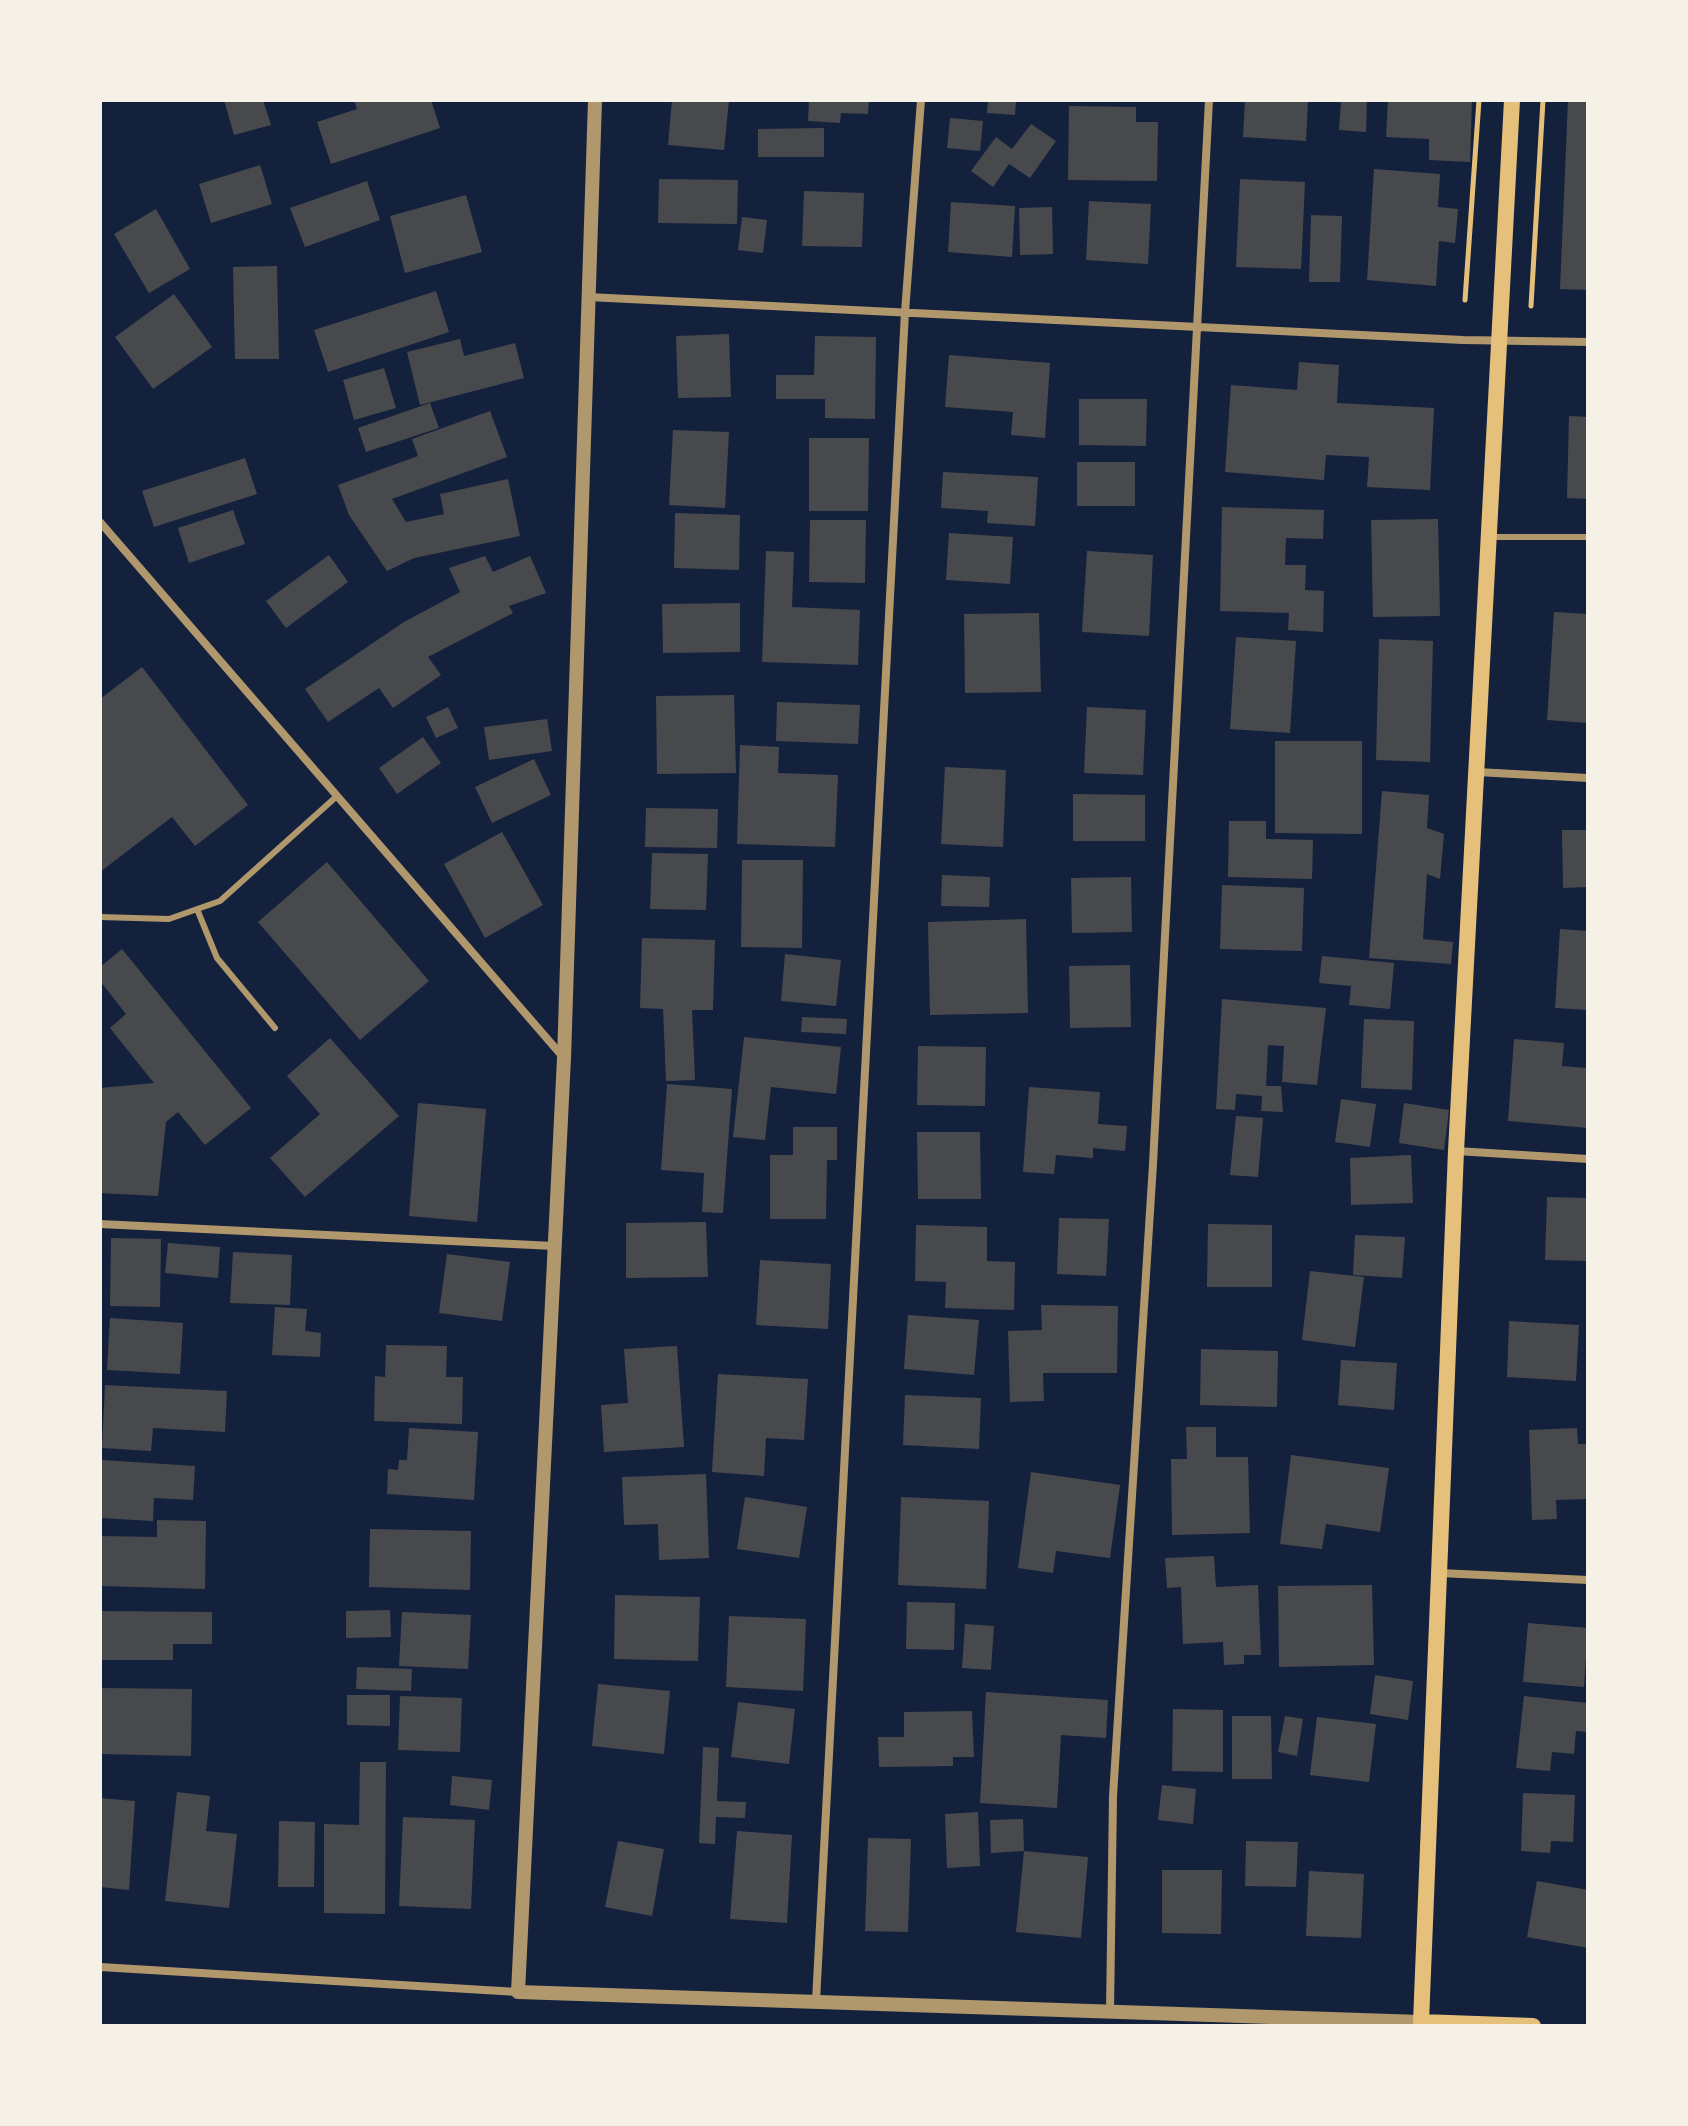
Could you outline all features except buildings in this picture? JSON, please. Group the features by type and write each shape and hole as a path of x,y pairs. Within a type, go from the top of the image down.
{"main road":[{"path":"1512,100 1456,1151 1421,2022 1533,2026"}],"street":[{"path":"518,1992 564,1058 595,100"},
{"path":"816,2001 905,312 921,100"},
{"path":"1110,2012 1113,1796 1153,1164 1209,100"},
{"path":"588,297 1497,342 1588,342"},
{"path":"100,522 564,1058"},
{"path":"1477,772 1588,778"},
{"path":"1456,1151 1588,1159"},
{"path":"100,1224 554,1246"},
{"path":"1439,1573 1588,1580"},
{"path":"100,1967 518,1992 1421,2022"}],"lane":[{"path":"1490,537 1588,537"},
{"path":"100,917 169,919 220,901 337,796"},
{"path":"197,909 217,958 275,1028"}],"path":[{"path":"1465,300 1479,100"},
{"path":"1531,306 1543,100"}]}
